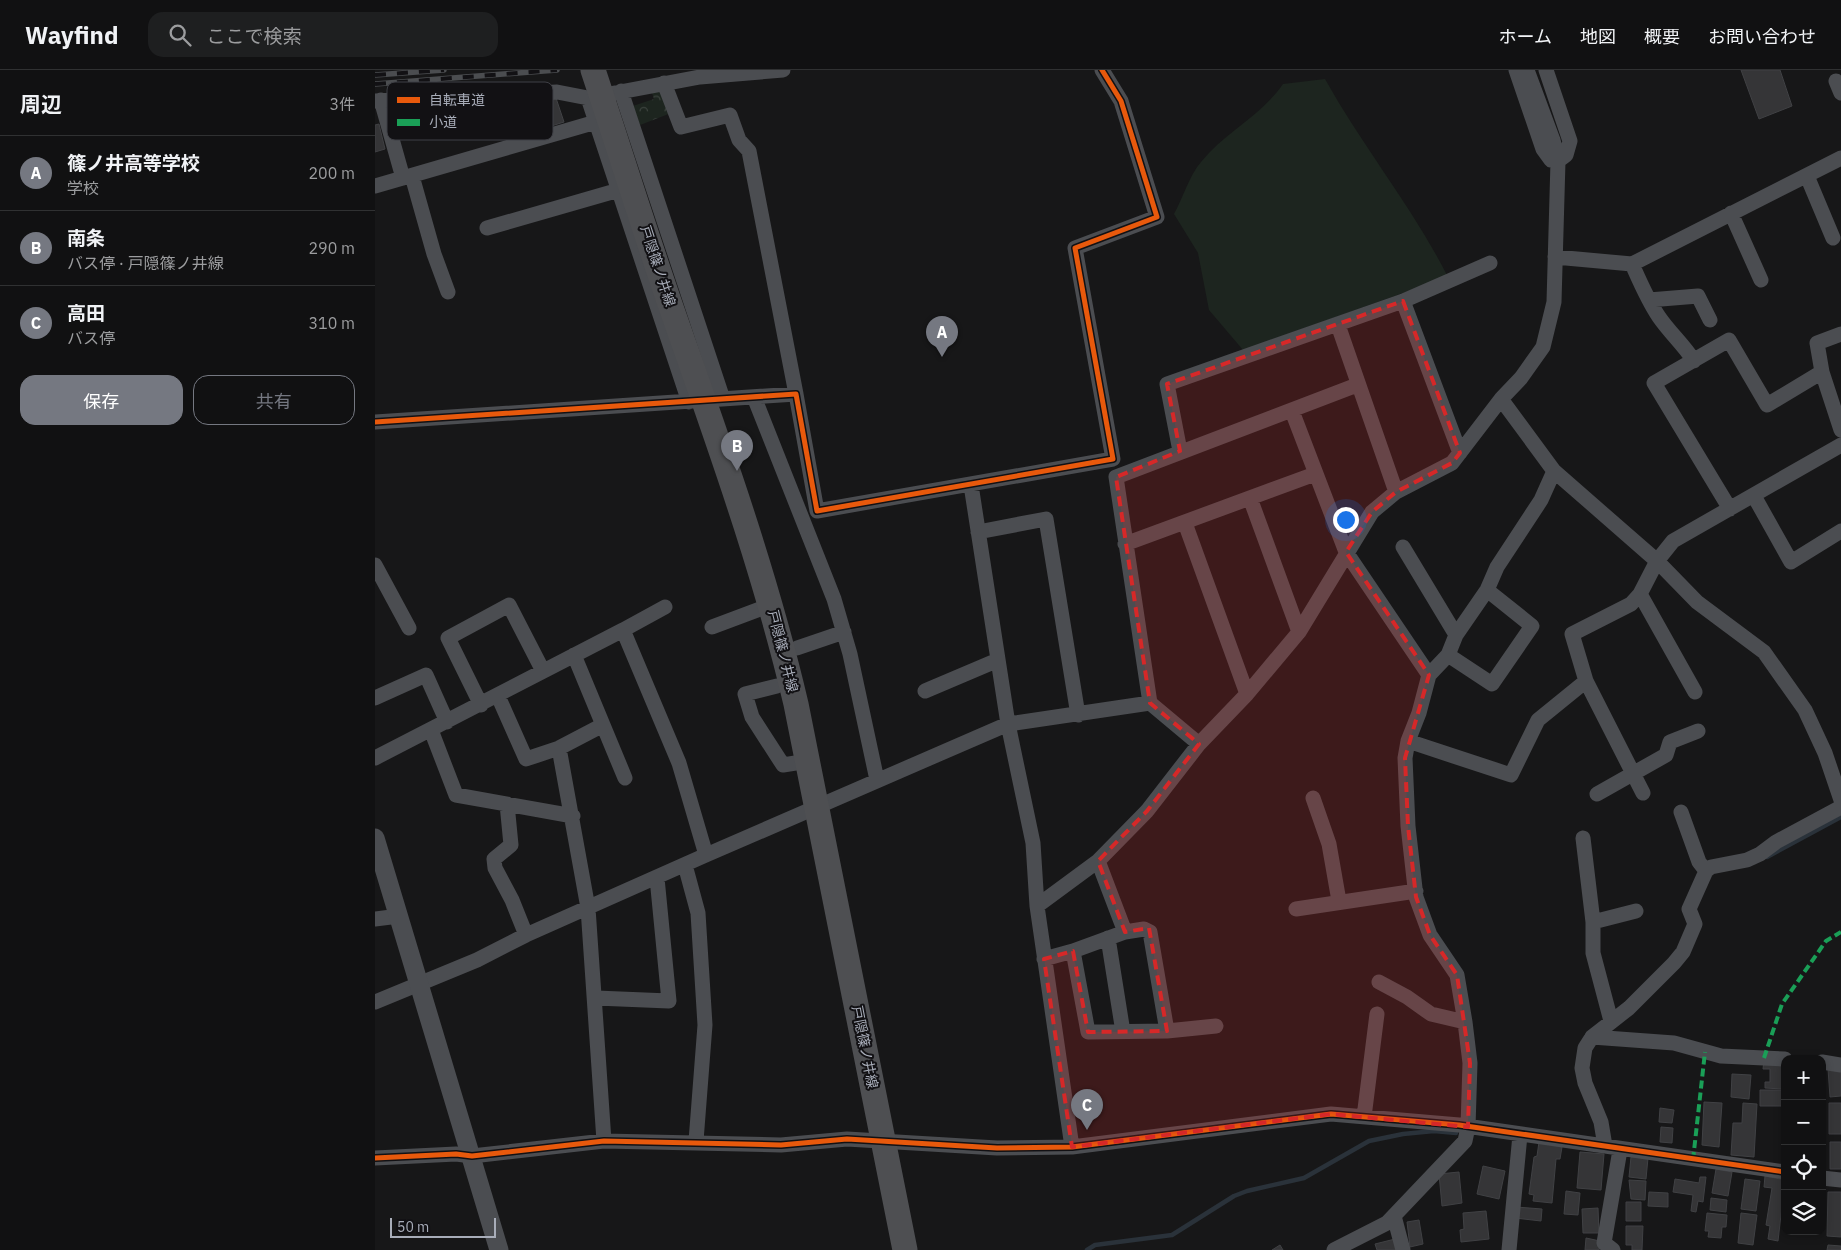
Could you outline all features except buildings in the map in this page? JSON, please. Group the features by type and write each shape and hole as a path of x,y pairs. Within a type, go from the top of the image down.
{"main road":[{"name":"戸隠篠ノ井線","path":"593,70 627,193 705,400 771,605 797,704 905,1250"}],"street":[{"path":"553,92 588,98 700,77 783,70"},
{"path":"810,514 1113,458 1075,248 1157,217 1121,101 1101,70"},
{"path":"1516,70 1543,149 1551,160 1558,161 1566,155 1570,141 1546,70"},
{"path":"1037,906 1098,861 1147,812 1199,744 1247,694 1299,632 1372,512 1397,492 1452,463 1501,399 1521,378 1543,346 1554,302 1558,161 1553,140 1527,70"},
{"path":"665,83 681,127 730,115 739,140 749,151 796,394 810,514 844,632 877,780"},
{"path":"621,91 705,400"},
{"path":"487,228 627,193 596,122 588,98"},
{"path":"378,101 387,125"},
{"path":"553,135 596,122"},
{"path":"393,140 448,292"},
{"path":"375,186 534,140"},
{"path":"1555,258 1632,264 1841,158"},
{"path":"1807,176 1833,238"},
{"path":"1731,213 1761,280"},
{"path":"1180,451 1167,384 1403,301 1490,262"},
{"path":"1632,264 1649,300 1668,330 1682,342 1694,361"},
{"path":"1649,300 1698,296 1710,320"},
{"path":"1403,301 1460,452"},
{"path":"1338,325 1357,386 1397,492"},
{"path":"1841,334 1817,343 1822,372 1841,430"},
{"path":"1730,509 1653,383 1729,340 1767,405 1822,372"},
{"path":"1199,744 1150,703 1116,477 1180,451 1357,386"},
{"path":"375,422 796,394"},
{"path":"754,396 810,514"},
{"path":"1501,399 1554,471 1657,561 1697,602 1764,652 1805,710 1825,753 1841,800"},
{"path":"1292,411 1346,552 1429,675"},
{"path":"1643,793 1586,681 1572,634 1631,604 1640,594 1657,561 1673,541 1841,445"},
{"path":"1334,1250 1367,1235 1394,1216 1465,1141 1468,1127 1469,1063 1465,1022 1457,975 1430,935 1416,891 1408,826 1405,758 1408,741 1419,713 1429,675 1448,655 1456,635 1487,590 1497,566 1541,500 1554,471"},
{"path":"1125,544 1185,524 1315,474"},
{"path":"971,485 1008,724 1033,843 1037,906 1072,1147"},
{"path":"1754,496 1791,562 1841,531"},
{"path":"1251,498 1299,632"},
{"path":"978,532 1046,519 1078,715"},
{"path":"1185,524 1247,694"},
{"path":"1403,547 1456,635"},
{"path":"375,565 409,628"},
{"path":"1448,655 1492,684 1532,626 1487,590"},
{"path":"1640,594 1695,692"},
{"path":"481,705 448,638 509,605 543,671"},
{"path":"712,627 771,605"},
{"path":"375,758 481,705 665,607"},
{"path":"623,630 679,763 706,855"},
{"path":"797,648 844,632"},
{"path":"574,656 625,778"},
{"path":"925,691 998,660"},
{"path":"375,698 426,675 447,722"},
{"path":"1408,741 1511,775 1538,720 1586,681"},
{"path":"777,686 745,694 752,717 783,765 808,761"},
{"path":"497,696 525,759 559,748 603,725"},
{"path":"375,1002 419,982 477,960 526,935 706,855 1008,724 1150,703"},
{"path":"431,730 456,795 573,816"},
{"path":"1597,794 1666,755 1671,742 1698,731"},
{"path":"559,748 573,816 588,908 596,998 604,1141"},
{"path":"1313,798 1329,844 1339,901"},
{"path":"507,804 511,845 494,859 495,868 512,900 526,935"},
{"path":"1605,1146 1601,1122 1585,1083 1582,1068 1585,1048 1592,1037 1629,1008 1683,952 1695,924 1689,909 1706,871 1711,867 1747,860 1760,854 1776,842 1841,807"},
{"path":"1681,812 1699,862 1706,871"},
{"path":"375,838 473,1156 499,1250"},
{"path":"1583,838 1593,922 1593,953 1611,1021"},
{"path":"1098,861 1125,932"},
{"path":"685,865 698,913 705,1025 696,1141"},
{"path":"596,998 669,1001 657,878"},
{"path":"1296,909 1339,901 1416,891"},
{"path":"1593,922 1636,911"},
{"path":"375,919 399,916"},
{"path":"1044,959 1125,932 1144,929 1150,932 1167,1031"},
{"path":"1108,938 1123,1032"},
{"path":"1073,950 1089,1032 1167,1031 1216,1026"},
{"path":"1379,982 1407,997 1431,1014 1465,1022"},
{"path":"1364,1117 1377,1014"},
{"path":"1592,1037 1674,1043 1721,1056 1781,1059"},
{"path":"1826,1063 1841,1065"},
{"path":"375,1158 456,1154 473,1156 604,1141 696,1141 781,1145 847,1139 997,1148 1072,1147 1331,1114 1468,1127 1781,1171"},
{"path":"1509,1250 1520,1135"},
{"path":"1613,1250 1604,1243 1620,1150"},
{"path":"1826,1178 1841,1180"},
{"path":"1394,1216 1403,1250"}],"highlighted area":[{"path":"1403,301 1460,453 1452,463 1396,492 1372,512 1346,552 1429,675 1405,758 1408,826 1416,897 1430,935 1457,975 1470,1063 1468,1127 1331,1114 1072,1147 1044,959 1073,951 1088,1032 1167,1031 1149,928 1125,932 1098,861 1147,811 1199,744 1150,703 1116,477 1180,451 1167,384"}],"green space":[{"path":"1325,79 1355,129 1404,202 1448,277 1243,350 1209,310 1198,253 1174,214 1193,174 1201,162 1221,142 1254,115 1283,84"},
{"path":"651,90 663,91 671,113 640,125 633,106 654,99"}],"waterway":[{"path":"1767,857 1841,817"},
{"path":"1087,1250 1095,1245 1172,1235 1234,1196 1247,1191 1304,1178 1369,1141 1403,1134 1434,1131 1456,1133"}],"railway":[{"path":"375,75 444,70"},
{"path":"401,82 557,70"},
{"path":"375,84 387,83"}],"marked path":[{"path":"1764,1058 1782,1004 1826,941 1841,932"},
{"path":"1693,1160 1705,1052"}],"cycle path":[{"path":"375,422 796,394 817,511 1113,459 1075,248 1157,217 1121,101 1102,70"},
{"path":"375,1158 456,1154 472,1156 604,1141 781,1145 847,1139 997,1148 1072,1147 1331,1114 1459,1125 1781,1171"}],"place":[{"name":"篠ノ井高等学校","path":"942,357"},
{"name":"南条","path":"737,471"},
{"name":"高田","path":"1087,1130"}]}
